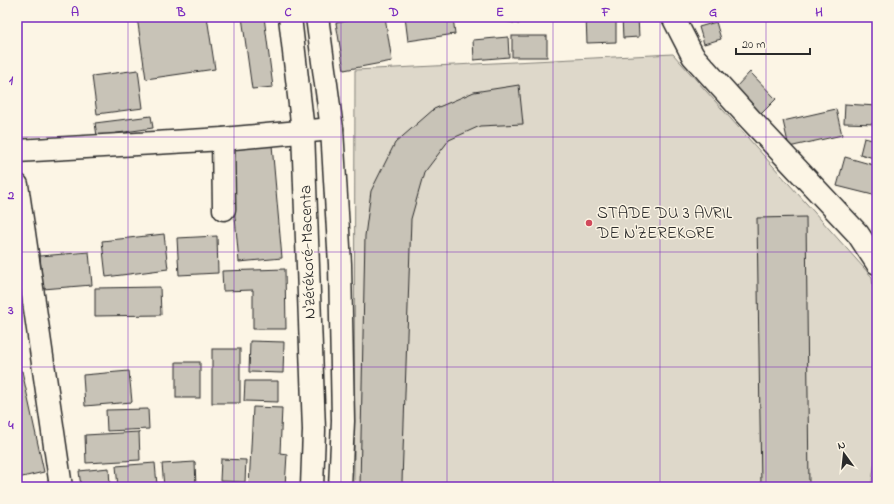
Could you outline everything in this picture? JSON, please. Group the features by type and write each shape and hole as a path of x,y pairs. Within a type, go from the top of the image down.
{"main road":[{"name":"N'zérékoré-Macenta","path":"290,17 303,131 314,430 312,487"},
{"path":"317,17 332,129 340,264 343,421 340,487"},
{"path":"673,17 693,56 858,234 877,263"},
{"path":"17,151 223,138 332,129"},
{"path":"223,138 224,209"},
{"path":"17,185 61,487"}],"shaded area":[{"name":"STADE DU 3 AVRIL DE N'ZEREKORE","path":"673,54 872,277 877,327 877,448 871,487 354,487 355,70"}],"building":[{"path":"137,17 207,17 215,69 146,79"},
{"path":"242,17 264,17 273,87 252,89"},
{"path":"370,17 385,17 392,61 344,70 336,23"},
{"path":"405,17 453,17 455,34 408,41"},
{"path":"485,17 520,17 519,24"},
{"path":"586,17 616,17 616,42 587,43"},
{"path":"622,17 638,17 639,37 623,38"},
{"path":"716,22 721,39 704,44 699,27"},
{"path":"512,36 547,36 547,57 512,57"},
{"path":"508,37 509,57 474,60 473,40"},
{"path":"138,70 143,108 97,114 92,76"},
{"path":"750,72 776,99 761,114 735,88"},
{"path":"519,85 523,124 480,126 449,140 424,173 411,219 403,487 360,487 365,236 371,191 395,143 434,109 474,92"},
{"path":"845,104 877,106 877,124 844,123"},
{"path":"836,109 842,135 789,147 783,121"},
{"path":"151,116 153,128 97,136 95,123"},
{"path":"864,138 877,141 877,159 860,154"},
{"path":"272,145 282,258 239,262 229,150"},
{"path":"845,157 877,166 877,196 837,186"},
{"path":"806,217 809,487 761,487 757,218"},
{"path":"164,234 168,269 106,277 102,241"},
{"path":"217,236 218,273 179,275 177,238"},
{"path":"89,252 92,285 43,289 40,256"},
{"path":"285,269 286,329 253,329 253,290 223,291 222,271"},
{"path":"160,287 161,315 95,316 95,288"},
{"path":"250,341 284,342 283,373 249,372"},
{"path":"212,349 240,349 240,403 212,403"},
{"path":"176,362 200,362 200,398 176,398"},
{"path":"22,371 44,472 18,478 17,372"},
{"path":"129,371 132,402 85,406 83,375"},
{"path":"245,381 278,381 278,402 244,401"},
{"path":"253,407 282,408 280,453 287,454 285,487 249,487"},
{"path":"148,409 149,429 107,431 106,410"},
{"path":"139,432 140,460 86,463 85,435"},
{"path":"221,459 246,460 245,482 220,481"},
{"path":"195,462 196,487 164,487 162,464"},
{"path":"155,463 157,485 118,487 116,466"},
{"path":"109,468 110,487 81,487 79,471"}],"place":[{"name":"STADE DU 3 AVRIL DE N'ZEREKORE","path":"589,223"}]}
